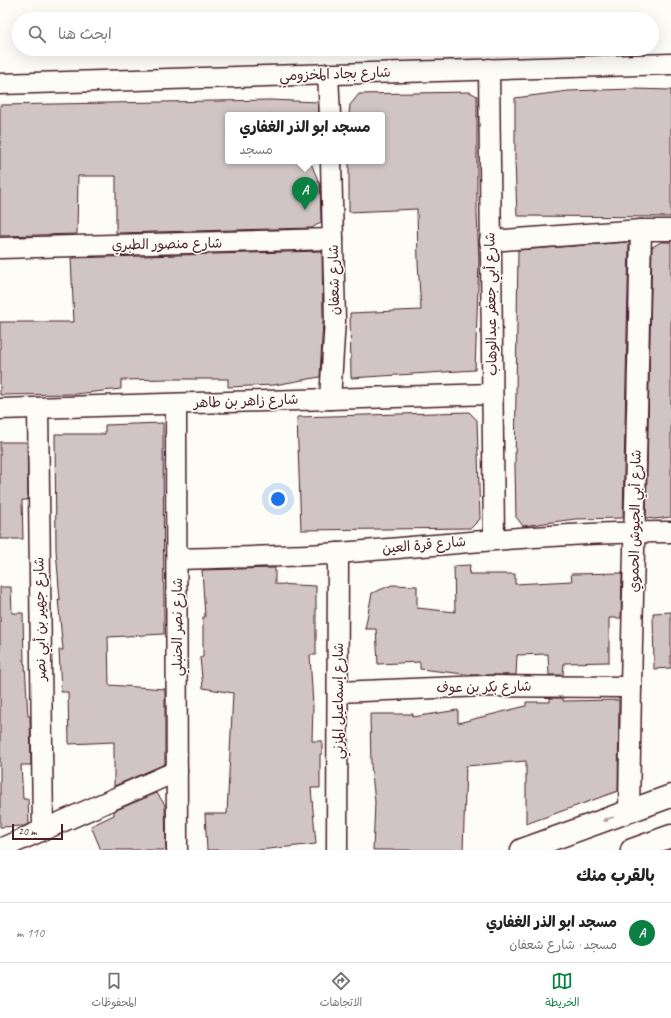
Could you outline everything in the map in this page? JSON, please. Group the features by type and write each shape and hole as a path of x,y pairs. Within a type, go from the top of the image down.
{"street":[{"name":"شارع بجاد المخزومي","path":"0,84 671,64"},
{"name":"شارع أبي جعفر عبدالوهاب","path":"488,69 494,539"},
{"path":"328,74 330,112"},
{"name":"شارع شعفان","path":"330,399 335,320 331,164"},
{"path":"490,242 641,230 671,230"},
{"name":"شارع أبي الجيوش الحموي","path":"629,812 641,230"},
{"name":"شارع منصور الطبري","path":"0,248 333,239"},
{"name":"شارع زاهر بن طاهر","path":"0,409 492,394"},
{"name":"شارع نصر الحنبلي","path":"176,404 177,850"},
{"name":"شارع جهير بن أبي نصر","path":"38,408 43,830"},
{"name":"شارع قرة العين","path":"177,559 338,553 494,539 635,532 671,532"},
{"name":"شارع إسماعيل المزني","path":"337,850 338,553"},
{"name":"شارع بكر بن عوف","path":"338,692 484,686 631,687"},
{"path":"0,849 177,771"},
{"path":"522,850 671,796"},
{"path":"632,850 671,836"}],"building":[{"path":"634,89 671,90 671,217 517,216 515,98 568,91"},
{"path":"470,92 477,96 477,213 479,261 475,370 351,378 350,313 421,310 417,209 349,212 349,164 385,164 385,112 349,112 350,105 359,94"},
{"path":"270,100 318,102 318,112 225,112 225,164 311,164 320,185 321,222 312,228 116,233 116,176 78,176 77,234 0,236 0,105"},
{"path":"629,242 623,518 575,519 523,526 516,517 515,466 518,250"},
{"path":"661,242 671,242 671,517 655,519 646,518 652,247"},
{"path":"322,251 323,320 320,377 274,385 228,387 228,379 121,380 121,389 76,394 0,395 0,322 74,322 71,258"},
{"path":"469,412 477,420 480,519 471,528 301,530 297,417"},
{"path":"163,423 164,634 108,637 109,685 165,689 165,764 114,786 114,742 69,744 68,692 61,692 59,650 63,650 58,599 60,600 56,550 55,434 105,434 105,425"},
{"path":"0,442 27,442 28,500 22,500 23,539 0,539"},
{"path":"470,565 469,574 515,574 515,584 572,581 571,574 622,573 621,618 609,618 609,662 564,663 563,675 549,675 548,654 517,655 516,675 473,675 420,669 420,662 378,664 376,629 365,629 372,593 392,585 417,586 417,608 455,612 454,566"},
{"path":"275,568 275,584 316,586 316,655 310,655 313,706 312,741 322,741 322,754 320,754 320,788 311,788 316,844 259,850 207,850 205,814 227,814 233,693 203,688 200,657 203,657 203,617 205,617 202,570"},
{"path":"0,587 11,587 12,613 23,613 24,664 28,716 30,716 31,765 21,765 23,799 28,799 29,824 24,826 0,827"},
{"path":"671,612 671,668 654,669 653,613"},
{"path":"550,698 563,698 563,701 619,700 618,791 526,824 526,761 466,766 463,850 373,850 375,802 371,765 370,714 413,714 413,717 458,710 458,723 526,706 526,702 550,702"},
{"path":"157,793 165,805 166,850 101,850 91,826 114,815 114,811"}],"place":[{"name":"مسجد ابو الذر الغفاري","path":"305,210"}]}
